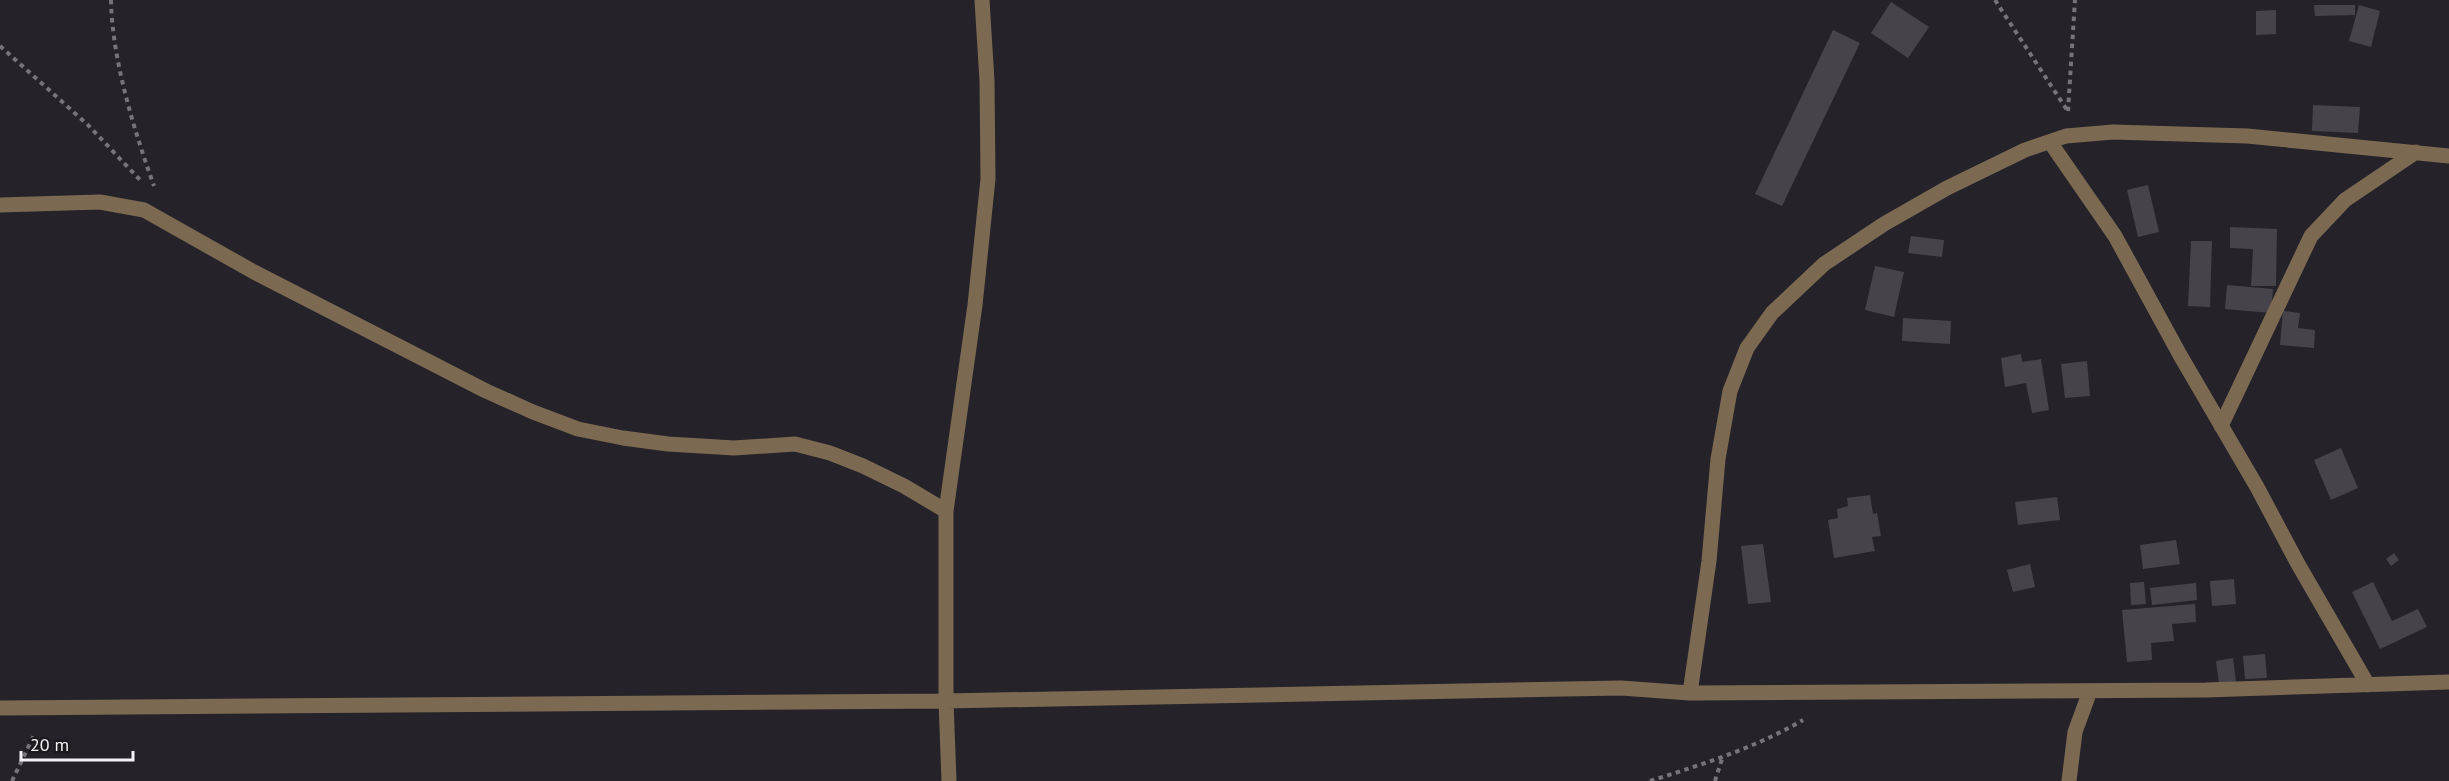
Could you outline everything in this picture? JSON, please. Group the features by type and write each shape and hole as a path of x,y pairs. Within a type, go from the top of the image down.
{"street":[{"path":"949,781 946,701 946,511 975,305 988,179 987,81 982,0"},
{"path":"1690,693 1709,561 1718,459 1730,391 1747,348 1772,313 1824,264 1884,224 1947,188 2025,150 2066,136 2113,132 2247,136 2449,156"},
{"path":"2050,142 2115,236 2368,685"},
{"path":"2221,426 2311,236 2345,200 2416,152"},
{"path":"0,206 100,202 144,210 254,272 486,391 569,425 623,438 668,444 734,448 795,444 830,453 864,466 946,511"},
{"path":"0,708 946,701 1621,688 1690,693 2206,690 2449,681"},
{"path":"2069,781 2075,732 2090,691"}],"path":[{"path":"111,0 115,43 134,123 143,157 168,223"},
{"path":"1995,0 2068,111"},
{"path":"2066,136 2075,0"},
{"path":"0,46 88,126 144,184"},
{"path":"12,781 46,708"},
{"path":"1650,781 1722,759 1779,734 1807,718"},
{"path":"1715,781 1722,759"}],"building":[{"path":"1891,2 1929,27 1908,58 1871,33"},
{"path":"2314,5 2355,5 2355,15 2315,16"},
{"path":"2359,5 2380,11 2371,47 2349,41"},
{"path":"2276,10 2276,34 2256,35 2256,11"},
{"path":"1833,30 1860,43 1782,206 1755,194"},
{"path":"2313,105 2360,107 2358,133 2312,131"},
{"path":"2148,185 2159,232 2138,237 2127,190"},
{"path":"2230,227 2277,229 2276,286 2251,286 2253,249 2230,248"},
{"path":"1911,236 1944,240 1942,257 1908,253"},
{"path":"2191,241 2212,241 2210,307 2188,306"},
{"path":"1875,266 1904,272 1894,317 1865,310"},
{"path":"2227,285 2273,289 2271,313 2225,309"},
{"path":"2283,311 2300,313 2298,328 2315,330 2314,348 2280,345"},
{"path":"1903,318 1951,321 1950,344 1902,341"},
{"path":"2021,354 2022,362 2041,359 2049,410 2032,413 2026,383 2005,387 2001,358"},
{"path":"2087,361 2090,396 2065,398 2061,364"},
{"path":"2341,448 2358,488 2331,500 2314,460"},
{"path":"1870,495 1873,514 1877,513 1881,536 1872,537 1875,551 1834,558 1828,520 1838,518 1837,509 1848,506 1847,498"},
{"path":"2057,497 2060,520 2018,525 2015,502"},
{"path":"2176,540 2180,564 2143,569 2140,545"},
{"path":"1763,544 1771,602 1748,604 1741,546"},
{"path":"2394,553 2399,560 2391,566 2386,559"},
{"path":"2030,564 2035,587 2013,592 2007,570"},
{"path":"2234,579 2236,604 2212,606 2210,581"},
{"path":"2144,582 2146,604 2131,605 2130,583"},
{"path":"2373,582 2392,621 2418,609 2427,627 2380,649 2352,592"},
{"path":"2196,583 2197,600 2152,605 2150,588"},
{"path":"2195,604 2196,622 2172,624 2174,641 2151,643 2152,660 2127,662 2122,610"},
{"path":"2265,654 2267,678 2245,679 2243,656"},
{"path":"2233,658 2236,682 2219,684 2216,661"}]}
